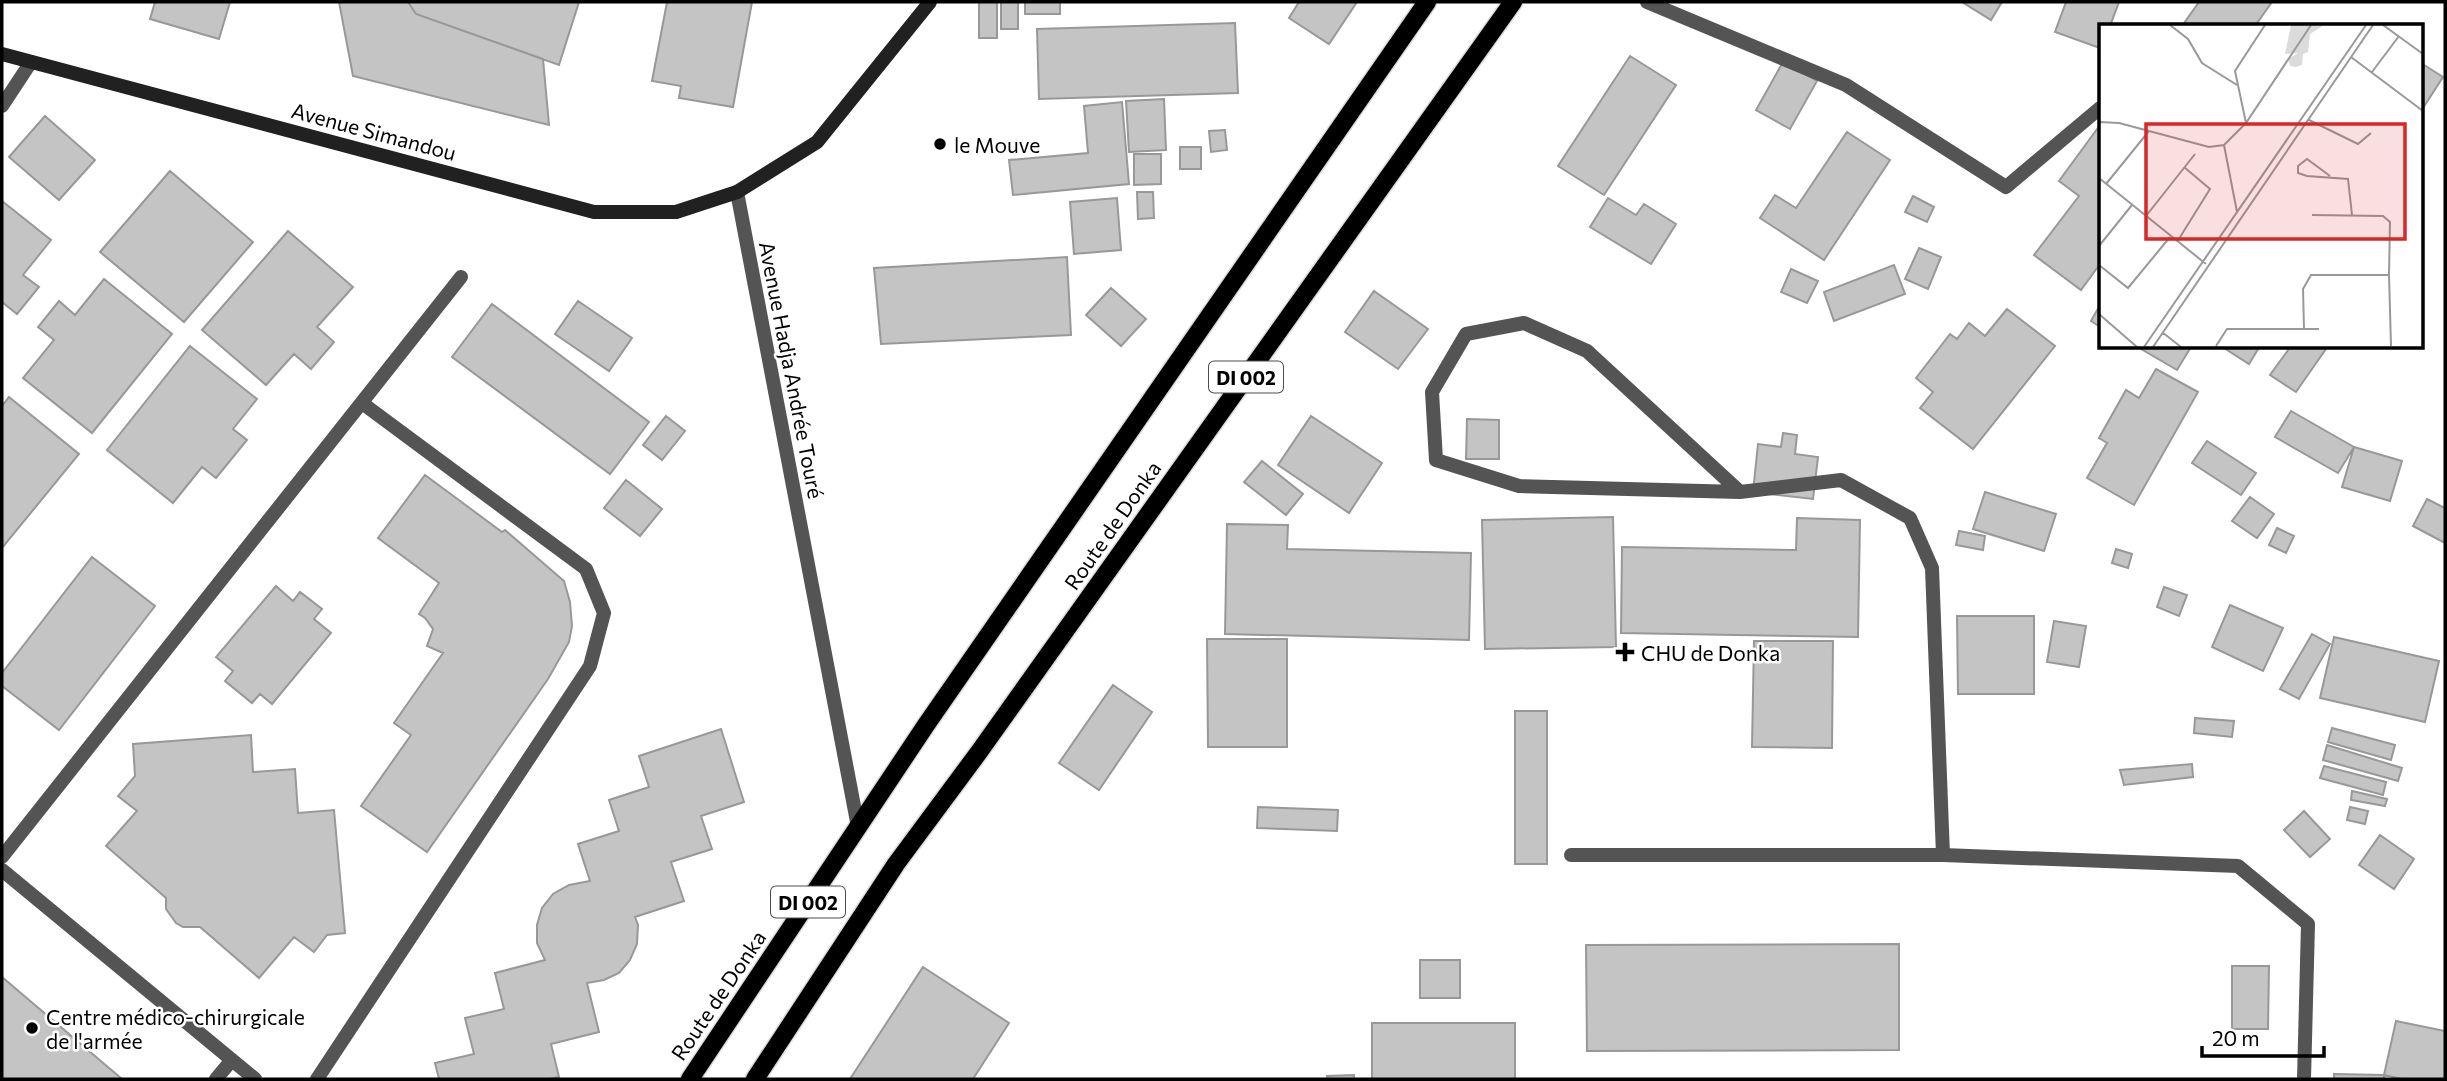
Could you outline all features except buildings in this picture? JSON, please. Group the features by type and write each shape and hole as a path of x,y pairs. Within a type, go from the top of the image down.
{"main road":[{"path":"737,192 817,142 930,2"},
{"name":"Route de Donka","path":"690,1079 858,827 1427,2"},
{"name":"Route de Donka","path":"755,1079 896,864 1513,2"},
{"name":"Avenue Simandou","path":"2,54 594,212 676,212 737,192"}],"street":[{"path":"1647,2 1846,85 2006,187 2099,110"},
{"path":"2,106 31,62"},
{"name":"Avenue Hadja Andrée Touré","path":"737,192 858,827"},
{"path":"2,857 461,277"},
{"path":"1740,492 1587,351 1524,323 1466,334 1432,392 1436,460 1520,486 1740,492 1841,480 1910,517 1932,568 1943,855"},
{"path":"317,1079 590,666 604,613 586,569 362,402"},
{"path":"1570,855 1943,855 2238,866 2308,924 2305,1079"},
{"path":"2,870 255,1079"},
{"path":"216,1079 231,1060"}],"place":[{"name":"le Mouve","path":"940,144"},
{"name":"CHU de Donka","path":"1625,652"},
{"name":"Centre médico-chirurgicale de l'armée","path":"32,1028"}]}
